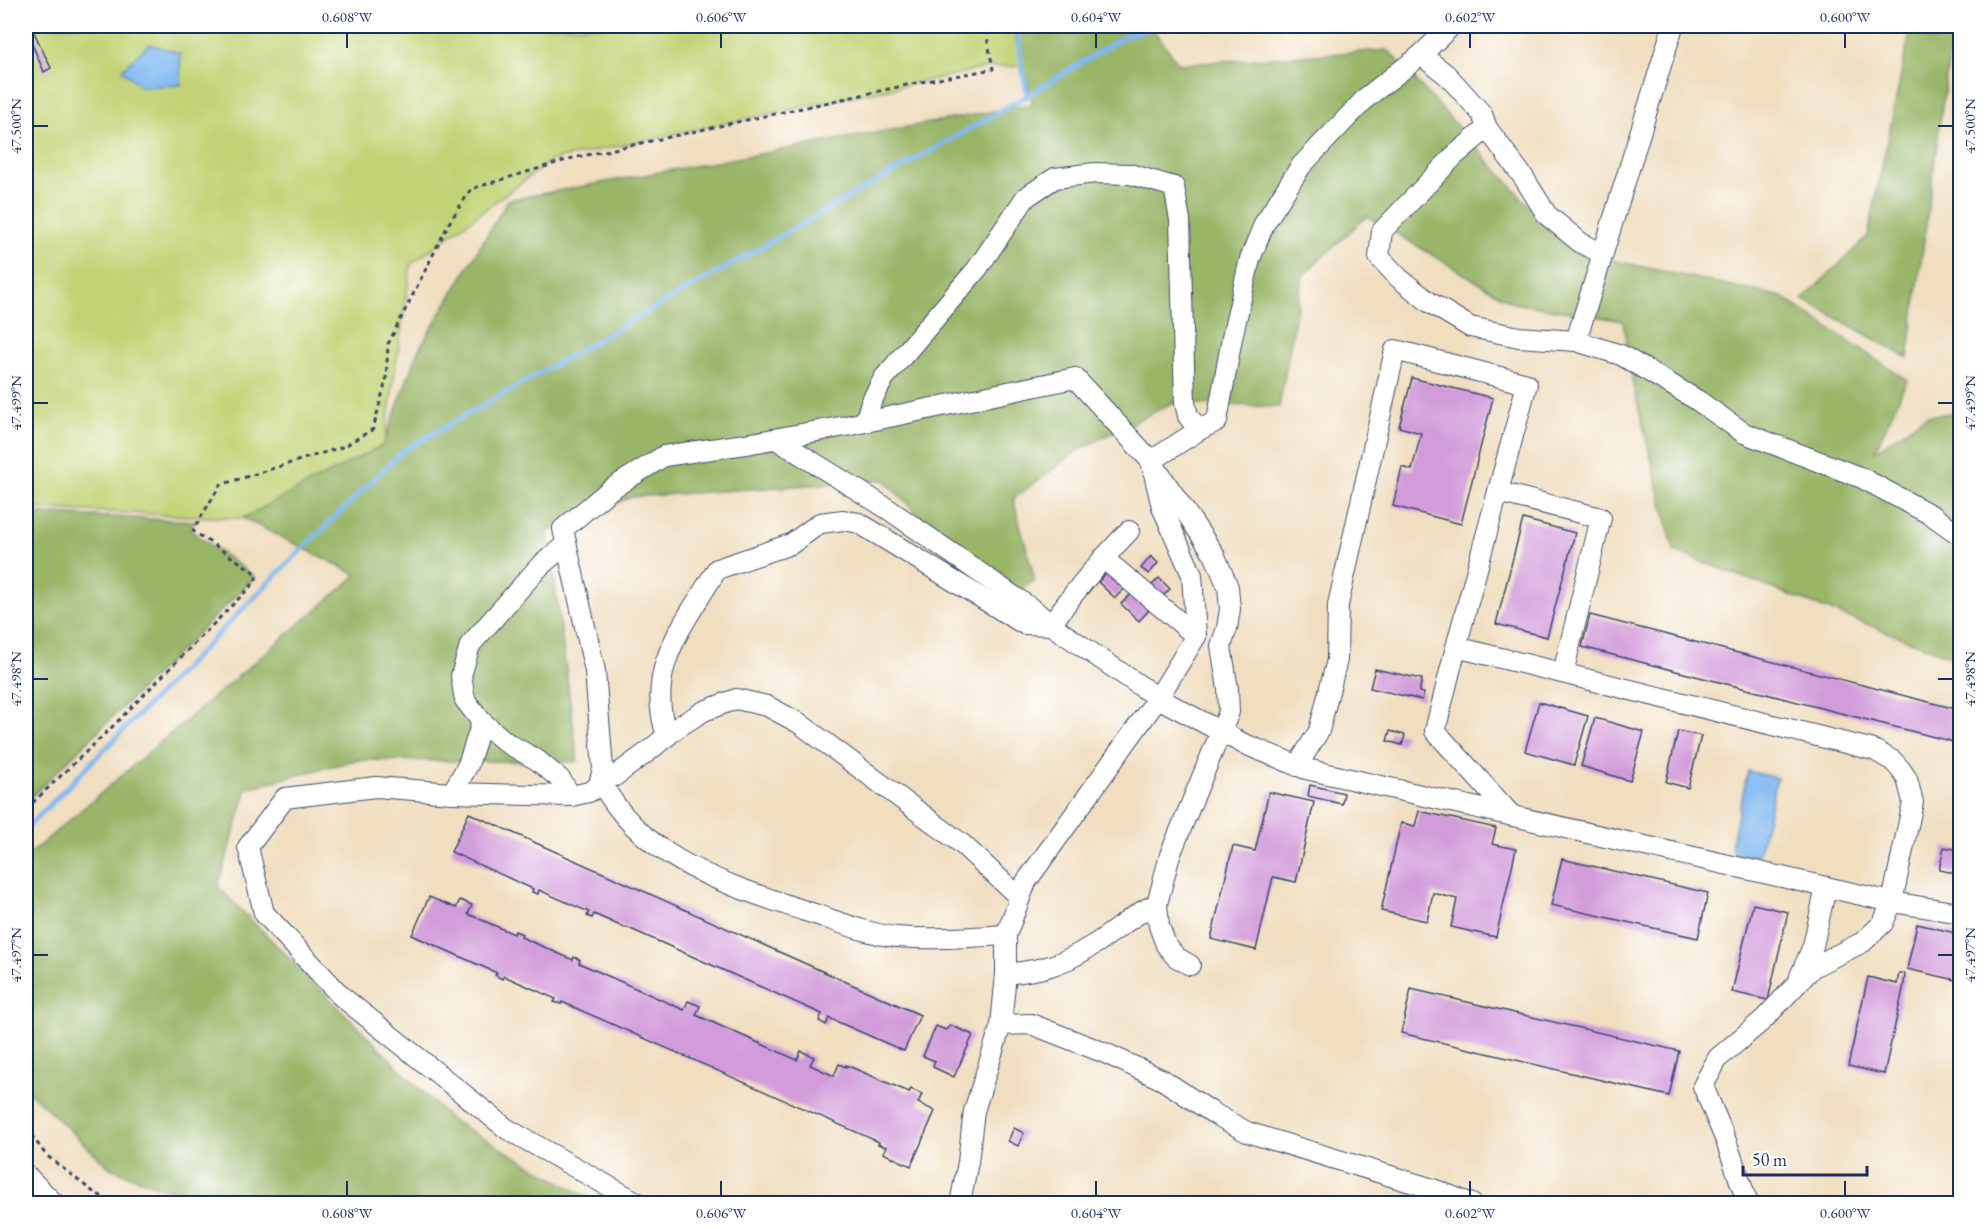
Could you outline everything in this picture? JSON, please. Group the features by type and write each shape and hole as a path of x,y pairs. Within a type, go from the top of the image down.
{"street":[{"path":"1151,461 1217,421 1232,338 1250,259 1264,224 1301,166 1367,97 1421,55 1450,26"},
{"path":"1576,341 1673,26"},
{"path":"1421,55 1463,91 1482,114 1487,128 1524,178 1547,215 1581,243 1603,254"},
{"path":"1487,128 1455,156 1382,231 1379,257 1399,278 1429,302 1470,327 1519,337 1576,341 1621,355 1697,400 1744,433 1862,478 1933,516 1960,535"},
{"path":"865,422 871,402 884,378 977,269 1026,197 1055,178 1095,173 1130,174 1174,187 1180,220 1185,403 1188,416 1199,430"},
{"path":"1297,766 1319,731 1337,660 1338,605 1395,350 1527,384 1435,731 1512,816"},
{"path":"640,1203 507,1129 341,996 264,914 248,847 285,798 376,787 452,793 571,796 589,792 599,786 603,768 595,671 563,529 611,489 664,456 776,439 1075,378 1151,461 1214,554 1228,587 1230,609 1221,646 1230,703 1225,725 1170,855 1157,903 1159,926 1166,945 1176,957 1190,965"},
{"path":"776,439 888,509 1158,698 1220,733 1297,766 1892,902 1960,913"},
{"path":"960,1203 974,1111 1001,1025 1006,974 1006,935 1019,897 1026,882 1158,698 1196,636 1192,575 1162,507 1151,461"},
{"path":"1498,492 1601,518 1563,673"},
{"path":"667,736 660,709 662,670 671,646 717,569 791,544 820,523 843,520 859,523 1024,624 1051,625"},
{"path":"1051,625 1069,598 1129,531"},
{"path":"566,544 539,567 470,645 461,676 465,700 482,722 507,743 537,760 560,779 571,796"},
{"path":"1103,558 1196,636"},
{"path":"1456,647 1874,750 1893,762 1907,779 1913,802 1892,902 1883,923 1863,942 1813,967 1763,1020 1718,1058 1703,1086 1748,1203"},
{"path":"600,780 615,776 704,711 736,699 767,706 799,723 962,844 1019,897"},
{"path":"452,793 468,765 482,722"},
{"path":"600,780 609,798 647,840 679,861 738,888 856,928 895,937 1006,935"},
{"path":"1794,987 1813,946 1826,887"},
{"path":"1006,974 1039,970 1058,964 1091,947 1142,910 1157,903"},
{"path":"1001,1025 1031,1024 1105,1053 1163,1080 1247,1132 1472,1203"},
{"path":"26,1175 55,1203"}],"path":[{"path":"26,809 110,729 256,581 256,573 193,531 220,485 345,446 373,429 387,380 388,344 449,223 471,189 573,158 893,88 993,69 986,26"},
{"path":"26,1128 46,1155 92,1191 115,1203"}],"green space":[{"path":"26,26 1020,26 1028,66 991,67 552,160 411,264 378,486 375,525 26,508"},
{"path":"1012,26 1150,26 1179,64 1388,50 1570,251 1782,297 1907,380 1875,451 1926,416 1960,412 1960,660 1674,551 1633,385 1623,321 1513,303 1367,216 1303,275 1279,407 1172,403 1082,448 1013,499 1035,580 1005,602 884,480 632,497 548,531 578,762 356,760 247,788 218,887 450,1119 597,1203 202,1203 110,1168 26,1089 26,857 357,575 243,518 383,445 418,351 508,200 1033,104"},
{"path":"1911,26 1953,26 1908,358 1803,299 1868,236"},
{"path":"26,513 195,521 190,530 255,577 26,802"}],"water":[{"path":"149,44 180,53 181,85 142,87 122,70"},
{"path":"1748,771 1777,778 1759,853 1754,857 1734,853 1731,846"}],"building":[{"path":"26,26 31,26 51,68 44,72 26,30"},
{"path":"1412,378 1493,398 1461,524 1393,506 1402,467 1412,470 1421,433 1399,427"},
{"path":"1523,519 1575,533 1547,637 1496,624"},
{"path":"1151,556 1158,563 1149,574 1141,568"},
{"path":"1108,571 1125,588 1115,598 1098,582"},
{"path":"1159,578 1170,589 1163,596 1152,585"},
{"path":"1131,594 1149,610 1139,621 1121,604"},
{"path":"1590,615 1960,710 1954,742 1582,647"},
{"path":"1375,669 1422,679 1419,692 1424,693 1422,700 1370,688"},
{"path":"1539,702 1588,716 1574,765 1525,751"},
{"path":"1595,718 1644,732 1630,781 1581,766"},
{"path":"1390,731 1405,735 1402,745 1387,741"},
{"path":"1678,731 1701,736 1688,788 1666,782"},
{"path":"1310,785 1344,793 1342,804 1308,796"},
{"path":"1269,792 1314,802 1296,882 1273,877 1256,950 1211,939 1233,846 1255,851"},
{"path":"1419,811 1496,828 1492,844 1516,849 1496,937 1451,927 1457,899 1433,893 1427,921 1381,911 1401,823 1415,826"},
{"path":"469,813 920,1015 904,1051 829,1018 826,1025 819,1021 822,1014 626,927 594,914 592,918 587,916 589,912 539,890 538,894 532,892 533,889 451,852"},
{"path":"1944,847 1960,850 1960,874 1939,870"},
{"path":"1562,859 1708,893 1698,938 1551,905"},
{"path":"429,897 456,908 460,900 472,905 468,914 514,934 515,931 522,934 521,937 573,960 574,957 580,960 579,963 684,1010 688,1001 700,1006 696,1015 797,1060 801,1051 814,1057 810,1065 834,1076 839,1064 846,1067 846,1065 909,1092 911,1089 922,1094 918,1103 935,1111 911,1166 883,1153 886,1147 878,1144 879,1142 562,1002 561,1004 554,1002 556,999 504,976 502,979 495,975 497,973 412,935"},
{"path":"1753,904 1788,912 1768,1000 1732,992"},
{"path":"1917,924 1960,934 1960,981 1907,969"},
{"path":"1899,973 1905,974 1904,985 1884,1074 1848,1066 1868,977 1897,984"},
{"path":"1411,989 1679,1051 1669,1096 1401,1033"},
{"path":"950,1025 973,1035 954,1077 933,1067 935,1061 923,1056 936,1026 946,1030"},
{"path":"1014,1128 1024,1133 1018,1146 1008,1141"}],"waterway":[{"path":"26,829 288,563 403,451 1027,96 1016,26"},
{"path":"1027,96 1125,36 1158,26"}]}
